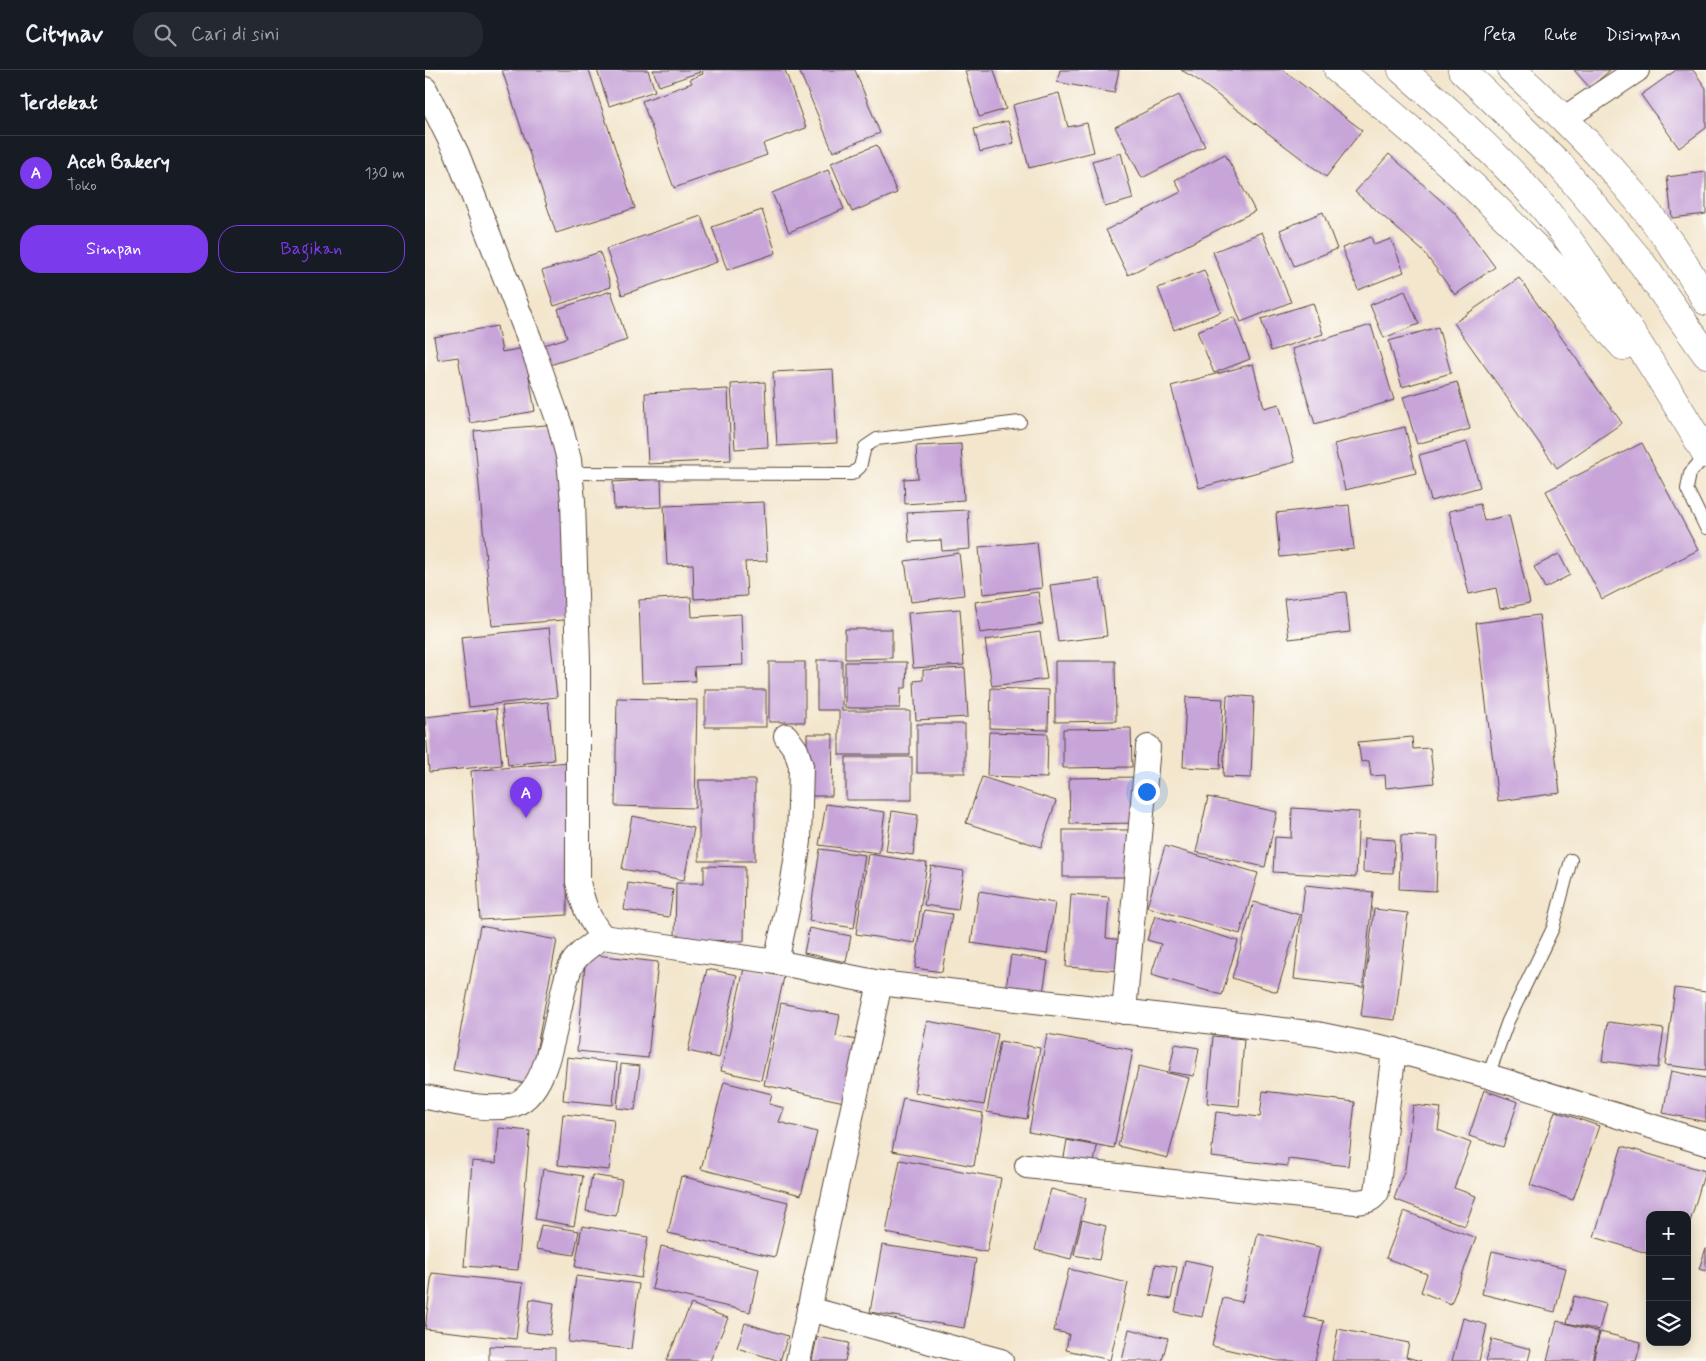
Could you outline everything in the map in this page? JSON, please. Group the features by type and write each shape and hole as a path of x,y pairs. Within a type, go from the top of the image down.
{"highway":[{"path":"1338,70 1382,104 1540,252 1685,416"},
{"path":"1402,70 1503,165 1555,221 1599,284 1685,416 1706,454"},
{"path":"1463,70 1560,165 1641,262 1706,354"},
{"path":"1512,70 1565,118 1625,183 1672,243 1706,301"}],"street":[{"path":"1565,118 1637,70"},
{"path":"425,89 457,154 529,338 560,425 569,460 573,501 578,660 578,882 583,905 589,920 603,937"},
{"path":"776,962 793,881 799,840 801,766 796,750 786,736"},
{"path":"1124,1012 1148,747"},
{"path":"425,1097 493,1107 520,1102 532,1090 543,1074 570,967 583,950 603,937 776,962 880,983 1317,1034 1394,1050 1488,1076 1706,1143"},
{"path":"797,1361 880,983"},
{"path":"1027,1166 1222,1189 1356,1202 1367,1201 1373,1198 1377,1192 1394,1050"},
{"path":"809,1309 1001,1361"}],"lane":[{"path":"570,473 852,474 860,467 865,447 877,438 1020,422"},
{"path":"1706,454 1690,473 1687,489 1706,528"},
{"path":"1488,1076 1509,1021 1553,928 1571,860"}],"building":[{"path":"502,70 589,70 635,208 556,233"},
{"path":"597,70 648,70 655,91 609,106"},
{"path":"653,70 699,70 700,72 659,86"},
{"path":"702,70 785,70 806,128 763,144 767,155 674,188 642,101 692,83 690,79 703,74"},
{"path":"799,70 855,70 880,133 833,152"},
{"path":"994,70 1006,109 979,117 965,71"},
{"path":"1060,70 1119,70 1114,93 1057,82"},
{"path":"1181,70 1283,70 1362,130 1326,177 1195,78"},
{"path":"1574,70 1610,70 1590,88"},
{"path":"1676,70 1693,70 1706,88 1706,128 1679,148 1641,95"},
{"path":"1059,93 1068,127 1087,123 1094,152 1029,168 1013,105"},
{"path":"1179,95 1205,146 1142,178 1115,127"},
{"path":"1008,121 1014,143 980,152 974,129"},
{"path":"877,145 897,193 852,212 831,163"},
{"path":"1121,153 1133,199 1105,207 1092,161"},
{"path":"1225,154 1255,211 1128,275 1106,230 1181,192 1175,180"},
{"path":"1389,154 1456,214 1495,267 1455,295 1423,251 1355,192"},
{"path":"828,170 844,209 789,232 772,193"},
{"path":"1706,172 1706,214 1672,218 1667,177"},
{"path":"762,210 776,253 727,270 712,227"},
{"path":"1323,212 1337,249 1294,266 1280,230"},
{"path":"701,216 717,262 622,295 606,249"},
{"path":"1262,232 1291,302 1241,322 1213,252"},
{"path":"1371,237 1374,245 1391,239 1404,272 1358,290 1342,248"},
{"path":"600,252 611,287 554,306 542,271"},
{"path":"1204,270 1221,312 1174,330 1158,288"},
{"path":"1519,278 1622,423 1557,468 1454,323"},
{"path":"611,291 627,340 550,365 544,345 567,338 558,309"},
{"path":"1405,291 1419,324 1384,338 1370,305"},
{"path":"1313,303 1323,334 1271,351 1261,319"},
{"path":"1234,317 1250,359 1214,373 1197,331"},
{"path":"1371,325 1394,400 1315,424 1292,349"},
{"path":"497,326 502,352 524,348 535,411 470,423 458,357 438,360 434,337"},
{"path":"1438,327 1451,373 1402,387 1389,341"},
{"path":"1253,364 1264,408 1279,404 1295,462 1199,488 1171,386"},
{"path":"833,369 837,443 777,446 773,372"},
{"path":"765,382 768,447 735,449 731,384"},
{"path":"1457,382 1470,429 1417,444 1403,397"},
{"path":"728,389 731,460 648,464 645,393"},
{"path":"558,424 575,619 492,626 474,431"},
{"path":"1405,427 1416,473 1345,490 1334,444"},
{"path":"1467,442 1480,487 1431,501 1419,455"},
{"path":"1642,443 1698,550 1602,599 1546,491"},
{"path":"961,444 964,500 905,504 904,479 918,478 916,446"},
{"path":"661,479 662,507 614,509 613,482"},
{"path":"764,502 767,561 745,562 747,596 694,599 693,564 667,565 664,506"},
{"path":"1480,504 1484,521 1509,515 1530,603 1500,609 1496,588 1469,594 1449,511"},
{"path":"1349,505 1354,549 1280,557 1276,513"},
{"path":"968,510 970,549 942,551 941,540 909,542 907,513"},
{"path":"1037,542 1042,588 983,594 979,547"},
{"path":"959,553 964,595 911,602 905,561"},
{"path":"1559,554 1570,575 1545,588 1534,567"},
{"path":"1100,579 1107,636 1058,642 1050,585"},
{"path":"1038,592 1043,624 980,633 975,602"},
{"path":"1346,592 1350,632 1289,639 1284,599"},
{"path":"691,597 692,617 741,614 743,665 694,667 695,681 642,683 639,600"},
{"path":"960,609 964,665 913,668 908,613"},
{"path":"1539,615 1560,793 1498,801 1476,623"},
{"path":"549,628 557,697 469,707 461,637"},
{"path":"845,629 892,629 892,658 845,659"},
{"path":"1040,632 1047,679 992,686 985,640"},
{"path":"817,660 842,660 842,711 910,711 910,755 839,755 839,710 817,710"},
{"path":"1055,661 1115,661 1116,721 1055,722"},
{"path":"769,662 805,662 805,722 769,722"},
{"path":"845,662 907,662 906,688 901,688 900,708 845,708"},
{"path":"965,668 968,717 916,720 914,681 923,680 923,670"},
{"path":"991,688 1049,690 1048,730 990,728"},
{"path":"705,690 766,690 766,727 705,727"},
{"path":"1227,695 1254,697 1251,778 1223,777"},
{"path":"1186,697 1223,699 1220,769 1183,767"},
{"path":"617,698 697,700 695,808 615,806"},
{"path":"548,702 554,760 508,765 502,706"},
{"path":"496,709 502,765 429,772 425,717"},
{"path":"917,724 965,724 965,773 917,773"},
{"path":"1131,728 1132,767 1063,768 1063,729"},
{"path":"989,732 1048,734 1047,778 987,776"},
{"path":"807,734 833,734 832,796 807,796"},
{"path":"1412,737 1413,749 1430,748 1434,783 1386,788 1385,775 1371,776 1369,761 1361,762 1358,742"},
{"path":"846,757 912,757 912,800 846,800"},
{"path":"569,762 567,915 480,920 471,771"},
{"path":"982,777 1056,801 1041,847 966,823"},
{"path":"1139,777 1140,823 1070,824 1069,778"},
{"path":"699,780 755,780 755,861 699,861"},
{"path":"1208,797 1277,812 1265,867 1196,852"},
{"path":"826,804 885,812 879,853 819,845"},
{"path":"1292,808 1359,812 1356,877 1273,872 1275,837 1291,838"},
{"path":"892,811 918,815 913,855 886,851"},
{"path":"632,816 694,828 684,880 622,869"},
{"path":"1063,830 1132,830 1132,877 1063,877"},
{"path":"1401,835 1438,837 1436,891 1399,889"},
{"path":"1364,838 1395,840 1393,873 1363,872"},
{"path":"1165,846 1258,873 1240,934 1147,907"},
{"path":"820,849 865,855 854,928 809,921"},
{"path":"868,854 927,863 915,943 856,934"},
{"path":"704,866 745,867 744,941 675,940 676,883 704,883"},
{"path":"931,866 964,871 958,910 924,905"},
{"path":"628,883 673,890 669,917 624,910"},
{"path":"1305,885 1373,892 1363,987 1294,979"},
{"path":"979,891 1055,903 1047,954 971,943"},
{"path":"1071,894 1109,897 1106,938 1124,940 1121,971 1066,967"},
{"path":"1254,902 1300,915 1277,992 1232,978"},
{"path":"1374,909 1408,913 1395,1020 1361,1016"},
{"path":"924,910 952,914 942,972 915,968"},
{"path":"1155,916 1238,941 1222,995 1151,975 1161,944 1147,940"},
{"path":"480,926 557,940 530,1084 453,1070"},
{"path":"809,928 851,936 846,962 804,953"},
{"path":"586,954 658,962 648,1058 577,1051"},
{"path":"1011,955 1048,961 1043,993 1006,988"},
{"path":"744,968 784,977 761,1080 721,1071"},
{"path":"707,969 737,975 719,1058 688,1051"},
{"path":"1675,988 1706,992 1706,1070 1665,1065"},
{"path":"781,1003 840,1015 836,1036 862,1041 849,1103 764,1085"},
{"path":"927,1021 998,1034 984,1105 914,1092"},
{"path":"1608,1022 1664,1029 1658,1068 1602,1061"},
{"path":"1047,1034 1133,1050 1114,1148 1029,1132"},
{"path":"1213,1036 1244,1039 1239,1106 1207,1103"},
{"path":"1000,1041 1040,1048 1027,1119 987,1112"},
{"path":"1175,1044 1199,1048 1194,1076 1169,1072"},
{"path":"567,1057 617,1063 613,1105 563,1100"},
{"path":"621,1064 640,1066 635,1110 617,1108"},
{"path":"1139,1066 1189,1078 1168,1158 1118,1146"},
{"path":"1671,1071 1706,1078 1706,1122 1663,1113"},
{"path":"724,1082 772,1094 769,1104 784,1108 779,1122 817,1132 801,1195 701,1169"},
{"path":"1484,1090 1518,1102 1503,1147 1469,1136"},
{"path":"1263,1091 1355,1102 1348,1166 1288,1159 1288,1166 1211,1157 1216,1112 1260,1117"},
{"path":"903,1098 983,1113 974,1166 892,1151"},
{"path":"1413,1105 1441,1108 1438,1130 1471,1143 1454,1188 1476,1196 1465,1226 1394,1199 1405,1169"},
{"path":"1555,1111 1599,1126 1573,1200 1530,1185"},
{"path":"563,1114 614,1119 609,1170 558,1165"},
{"path":"499,1128 530,1131 518,1270 464,1266 472,1161 496,1163"},
{"path":"1067,1140 1097,1146 1093,1168 1063,1163"},
{"path":"1622,1146 1705,1171 1691,1219 1691,1211 1646,1211 1646,1253 1594,1237"},
{"path":"900,1160 1001,1178 987,1252 886,1233"},
{"path":"543,1169 583,1176 574,1226 535,1219"},
{"path":"592,1175 622,1180 616,1216 586,1211"},
{"path":"681,1176 788,1202 775,1257 668,1233"},
{"path":"1051,1189 1086,1198 1071,1259 1035,1250"},
{"path":"1404,1211 1476,1238 1451,1304 1421,1292 1427,1274 1386,1258"},
{"path":"1082,1220 1106,1226 1099,1260 1074,1255"},
{"path":"541,1225 579,1231 574,1255 536,1249"},
{"path":"582,1226 648,1237 641,1278 575,1267"},
{"path":"1258,1233 1320,1247 1304,1317 1324,1321 1315,1361 1278,1361 1212,1346 1223,1298 1242,1302"},
{"path":"882,1245 976,1259 964,1328 870,1312"},
{"path":"661,1246 759,1269 750,1312 652,1289"},
{"path":"1706,1248 1706,1271 1699,1269"},
{"path":"1492,1251 1566,1268 1555,1312 1482,1294"},
{"path":"1185,1260 1213,1266 1202,1317 1175,1312"},
{"path":"1156,1264 1177,1267 1171,1299 1150,1295"},
{"path":"1069,1269 1128,1283 1110,1360 1066,1350 1069,1334 1054,1331"},
{"path":"432,1273 523,1283 516,1339 425,1329"},
{"path":"576,1276 639,1284 631,1349 568,1342"},
{"path":"1574,1296 1606,1304 1599,1330 1567,1323"},
{"path":"530,1299 554,1303 550,1335 526,1332"},
{"path":"691,1304 728,1318 710,1361 666,1361"},
{"path":"1463,1318 1487,1325 1479,1361 1452,1361"},
{"path":"1557,1321 1599,1332 1592,1361 1547,1361"},
{"path":"745,1323 788,1336 780,1361 737,1348"},
{"path":"1129,1329 1168,1338 1162,1361 1122,1361"},
{"path":"1338,1329 1409,1343 1406,1357 1421,1361 1332,1361"},
{"path":"1600,1332 1641,1342 1636,1361 1593,1361"},
{"path":"817,1337 849,1343 845,1361 812,1361"},
{"path":"1492,1339 1531,1349 1528,1361 1486,1361"},
{"path":"489,1346 555,1348 555,1361 489,1361"}],"place":[{"name":"Aceh Bakery","path":"526,818"}]}
